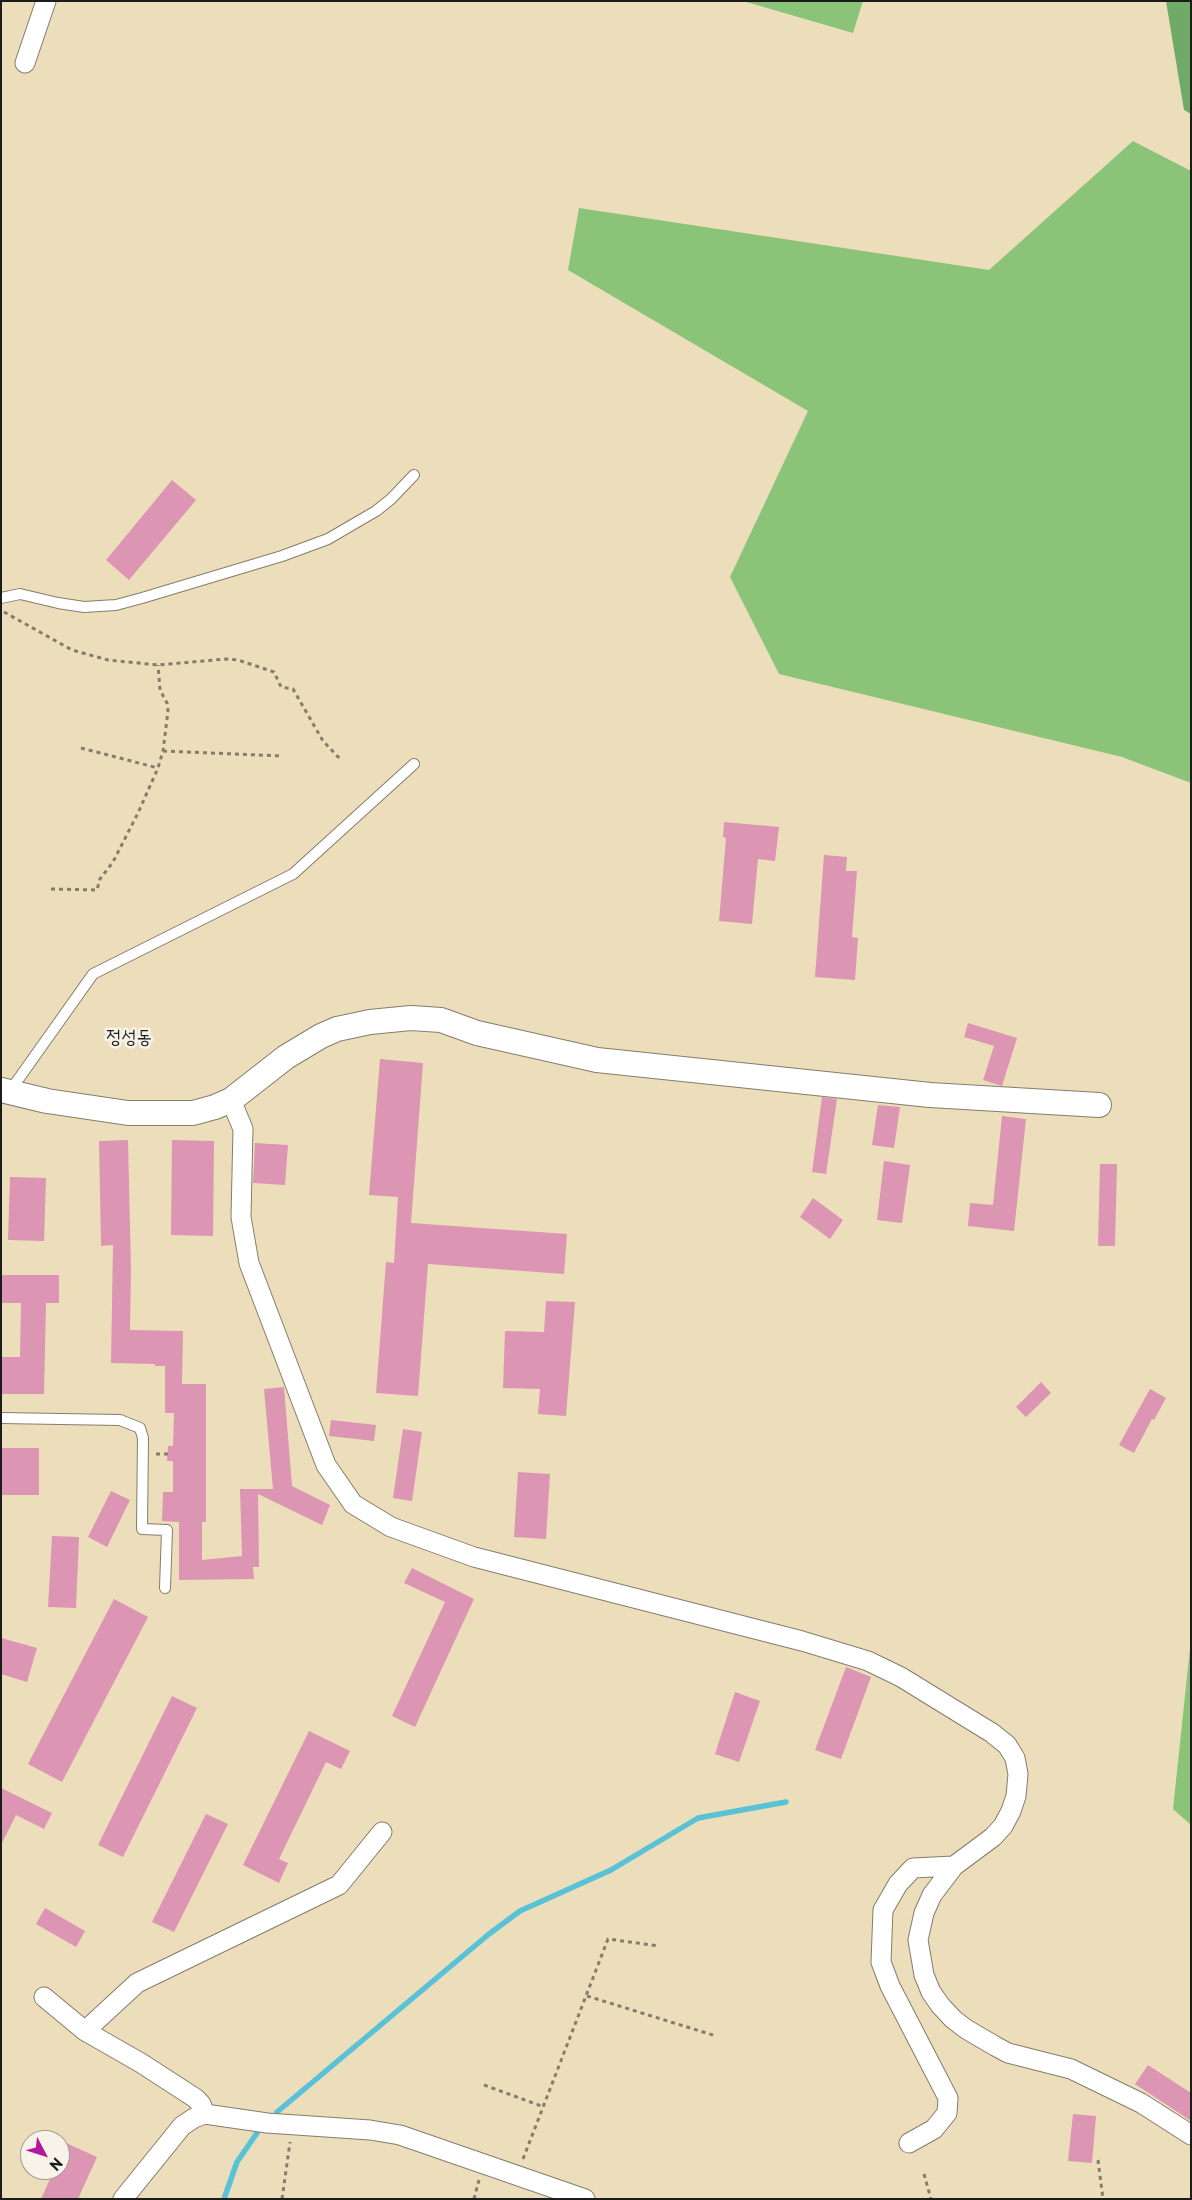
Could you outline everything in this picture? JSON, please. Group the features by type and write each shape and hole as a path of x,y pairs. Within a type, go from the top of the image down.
{"street":[{"path":"26,63 46,1"},
{"path":"6,1091 47,1101 128,1113 193,1113 231,1100 286,1057 321,1036 337,1029 370,1022 411,1018 441,1020 477,1033 597,1060 930,1095 1099,1105"},
{"path":"231,1100 243,1129 241,1217 249,1263 326,1465 353,1504 391,1527 474,1557 802,1641 868,1660 901,1677 1007,1744 1015,1758 1018,1774 1016,1796 1011,1811 1003,1826 993,1837 954,1866 932,1895 920,1927 918,1940 924,1976 931,1992 940,2005 966,2029 995,2046 1008,2052 1071,2069 1141,2103 1191,2135"},
{"path":"85,2030 137,1983 339,1885 382,1832"},
{"path":"909,2143 934,2129 947,2113 948,2098 890,1986 882,1962 883,1910 898,1884 913,1868 954,1866"},
{"path":"44,1997 85,2030 195,2098 201,2104 204,2114"},
{"path":"123,2199 182,2126 204,2114 267,2123 370,2130 400,2135 586,2199"}],"lane":[{"path":"1,598 20,594 58,604 84,607 116,605 142,598 282,556 328,539 376,511 391,499 414,475"},
{"path":"6,1091 93,974 293,874 414,764"},
{"path":"1,1418 120,1420 140,1428 143,1438 142,1529 167,1530 165,1588"}],"path":[{"path":"1,610 72,650 108,660 158,665 226,659 238,660 274,672 281,687 293,689 324,740 342,761"},
{"path":"51,889 97,890 100,879 113,862 158,768 163,751 168,711 167,703 160,690 158,665"},
{"path":"81,748 158,768"},
{"path":"163,751 282,756"},
{"path":"517,2176 608,1940 659,1946"},
{"path":"587,1996 716,2036"},
{"path":"484,2085 544,2107"},
{"path":"282,2199 293,2124"},
{"path":"1098,2160 1103,2199"},
{"path":"924,2174 931,2199"}],"green space":[{"path":"743,1 863,1 853,33"},
{"path":"1166,1 1191,1 1191,114 1184,110"},
{"path":"1133,141 1191,171 1191,783 1122,757 779,674 730,577 808,411 568,270 579,208 989,270"},
{"path":"1191,1639 1191,1825 1173,1809"}],"building":[{"path":"172,480 196,500 129,580 106,560"},
{"path":"724,822 779,827 775,861 758,859 752,924 719,921 726,838 723,837"},
{"path":"824,855 847,857 846,871 857,871 852,937 858,938 855,980 815,977"},
{"path":"968,1023 1017,1038 1002,1086 983,1080 994,1046 964,1037"},
{"path":"380,1059 423,1063 411,1223 567,1234 564,1274 428,1264 418,1396 376,1393 386,1262 394,1263 398,1197 369,1195"},
{"path":"822,1097 837,1099 826,1174 812,1172"},
{"path":"878,1105 900,1107 894,1148 872,1145"},
{"path":"1002,1116 1026,1119 1014,1231 968,1226 970,1203 993,1205"},
{"path":"128,1140 131,1270 130,1330 183,1331 182,1384 206,1384 206,1522 202,1522 202,1560 242,1556 240,1489 273,1489 264,1389 284,1387 292,1486 330,1505 322,1525 258,1494 259,1567 253,1567 254,1579 179,1580 179,1522 162,1521 163,1492 173,1492 173,1461 167,1461 168,1446 173,1446 174,1413 165,1413 165,1366 111,1363 113,1245 101,1246 99,1141"},
{"path":"172,1140 214,1141 213,1236 171,1235"},
{"path":"255,1143 288,1145 285,1185 253,1183"},
{"path":"884,1161 910,1165 902,1223 877,1220"},
{"path":"1100,1164 1117,1164 1115,1246 1098,1246"},
{"path":"10,1177 46,1178 44,1241 8,1240"},
{"path":"813,1198 843,1220 830,1239 800,1217"},
{"path":"1,1275 59,1275 59,1303 46,1303 44,1394 1,1394 1,1357 20,1357 21,1303 1,1303"},
{"path":"546,1301 575,1302 566,1416 538,1414 540,1389 503,1388 505,1331 544,1332"},
{"path":"1041,1382 1051,1393 1026,1417 1016,1407"},
{"path":"1150,1389 1166,1398 1154,1420 1152,1419 1134,1453 1119,1445"},
{"path":"331,1420 376,1425 374,1441 329,1436"},
{"path":"403,1429 422,1432 412,1501 393,1498"},
{"path":"1,1448 39,1448 39,1495 1,1495"},
{"path":"518,1472 550,1474 546,1539 514,1537"},
{"path":"111,1491 130,1500 107,1547 88,1537"},
{"path":"52,1536 79,1537 76,1608 48,1607"},
{"path":"412,1568 474,1599 415,1727 392,1716 445,1602 404,1583"},
{"path":"114,1599 148,1617 62,1782 28,1764"},
{"path":"1,1638 37,1648 27,1682 1,1674"},
{"path":"846,1667 871,1677 841,1759 815,1750"},
{"path":"735,1692 760,1701 739,1762 715,1754"},
{"path":"172,1696 197,1708 123,1857 98,1845"},
{"path":"309,1731 350,1751 341,1769 326,1762 279,1859 288,1863 279,1883 243,1865"},
{"path":"1,1788 52,1813 44,1829 16,1815 1,1845"},
{"path":"206,1814 228,1824 174,1932 152,1922"},
{"path":"45,1908 85,1931 76,1947 36,1924"},
{"path":"1148,2065 1191,2093 1191,2121 1135,2084"},
{"path":"1073,2114 1096,2116 1092,2163 1068,2161"},
{"path":"70,2145 97,2157 78,2199 41,2199 50,2180 70,2180"}],"waterway":[{"path":"277,2112 489,1934 520,1911 611,1870 698,1818 786,1802"},
{"path":"224,2199 237,2162 257,2133"}],"district":[{"name":"정성동","path":"129,1038"}]}
